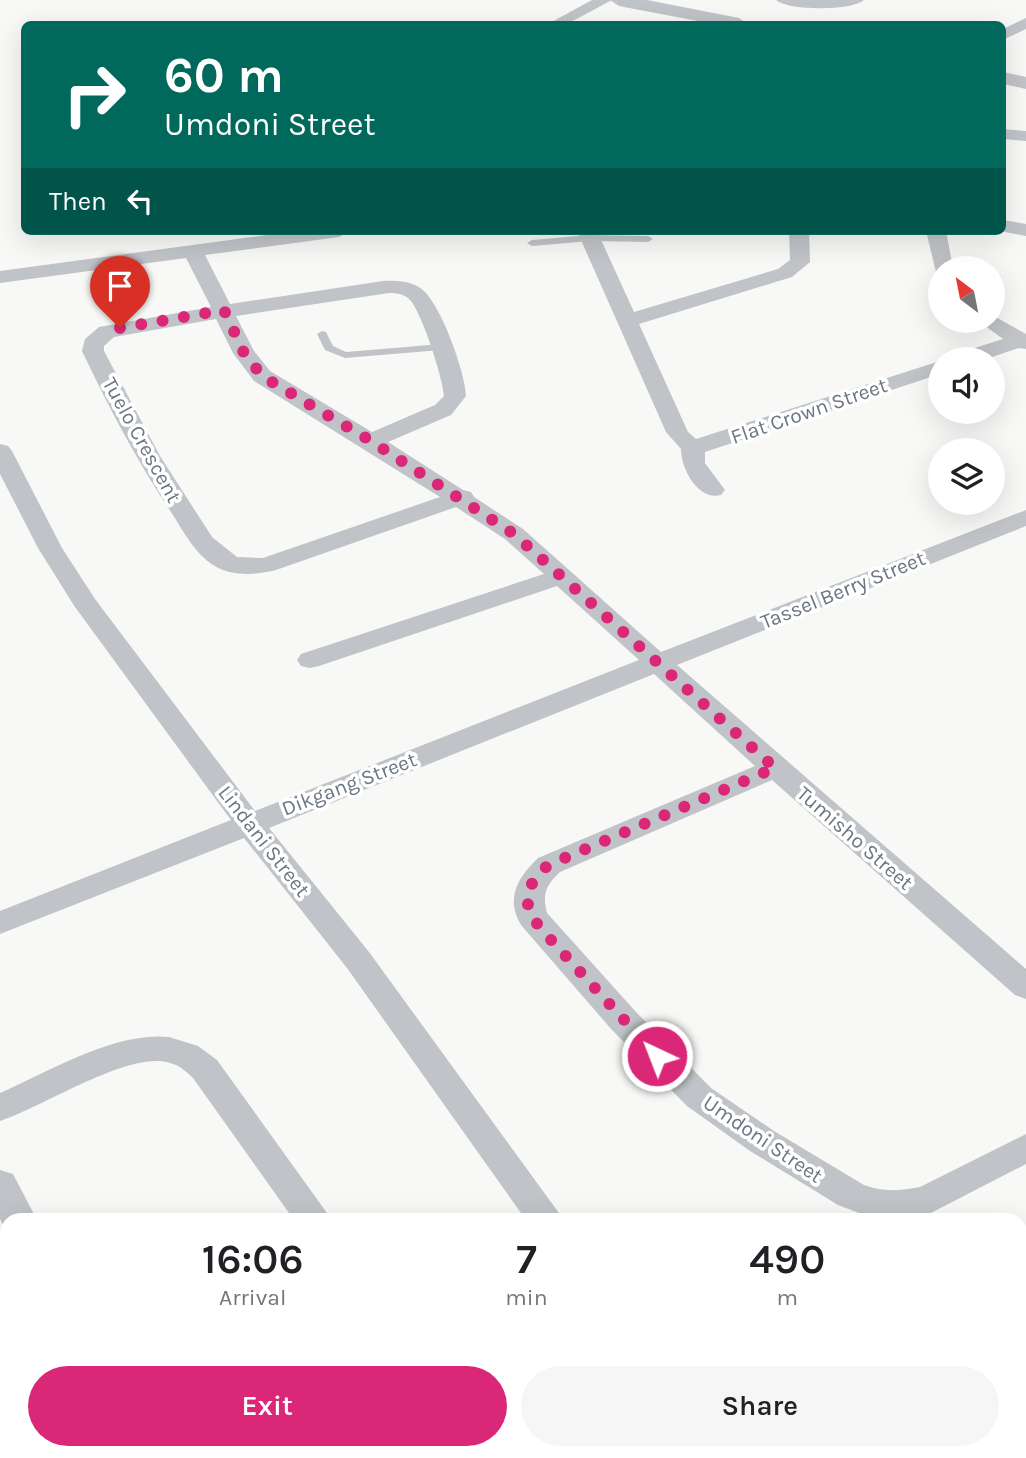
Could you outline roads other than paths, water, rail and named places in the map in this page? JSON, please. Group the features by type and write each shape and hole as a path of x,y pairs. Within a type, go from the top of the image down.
{"street":[{"path":"562,21 604,0"},
{"path":"619,0 724,21"},
{"path":"784,0 815,4 850,1"},
{"path":"1006,33 1026,23"},
{"path":"1006,79 1026,83"},
{"path":"1006,134 1026,136"},
{"path":"1006,227 1026,230"},
{"path":"0,277 310,235"},
{"path":"589,235 687,442 693,464 713,490"},
{"path":"628,321 771,278 795,268 802,256 800,235"},
{"path":"937,235 941,256"},
{"name":"Tumisho Street","path":"193,251 244,353 262,376 371,441 514,534 775,768 1026,987"},
{"name":"Tuelo Crescent","path":"371,441 443,410 452,403 455,396 441,347 423,301 411,290 371,288 224,310 120,328 98,337 93,344 93,351 125,417 170,493 207,547 217,556 238,566 267,565 461,498"},
{"path":"1005,330 1023,341"},
{"path":"1003,347 1023,341"},
{"name":"Flat Crown Street","path":"687,442 709,444 928,371"},
{"name":"Lindani Street","path":"0,451 50,548 84,602 248,822 358,960 541,1213"},
{"name":"Tassel Berry Street","path":"660,664 1026,517"},
{"path":"310,660 563,576"},
{"name":"Dikgang Street","path":"0,923 248,822 660,664"},
{"name":"Umdoni Street","path":"775,768 548,865 527,891 532,917 624,1021 699,1097 762,1141 851,1195 876,1204 903,1205 927,1200 1026,1148"},
{"path":"0,1108 122,1056 147,1050 180,1052 193,1058 205,1069 309,1213"},
{"path":"0,1184 15,1213"}],"lane":[{"path":"531,243 589,235 648,239"},
{"path":"322,334 329,348 345,355 441,347"}]}
